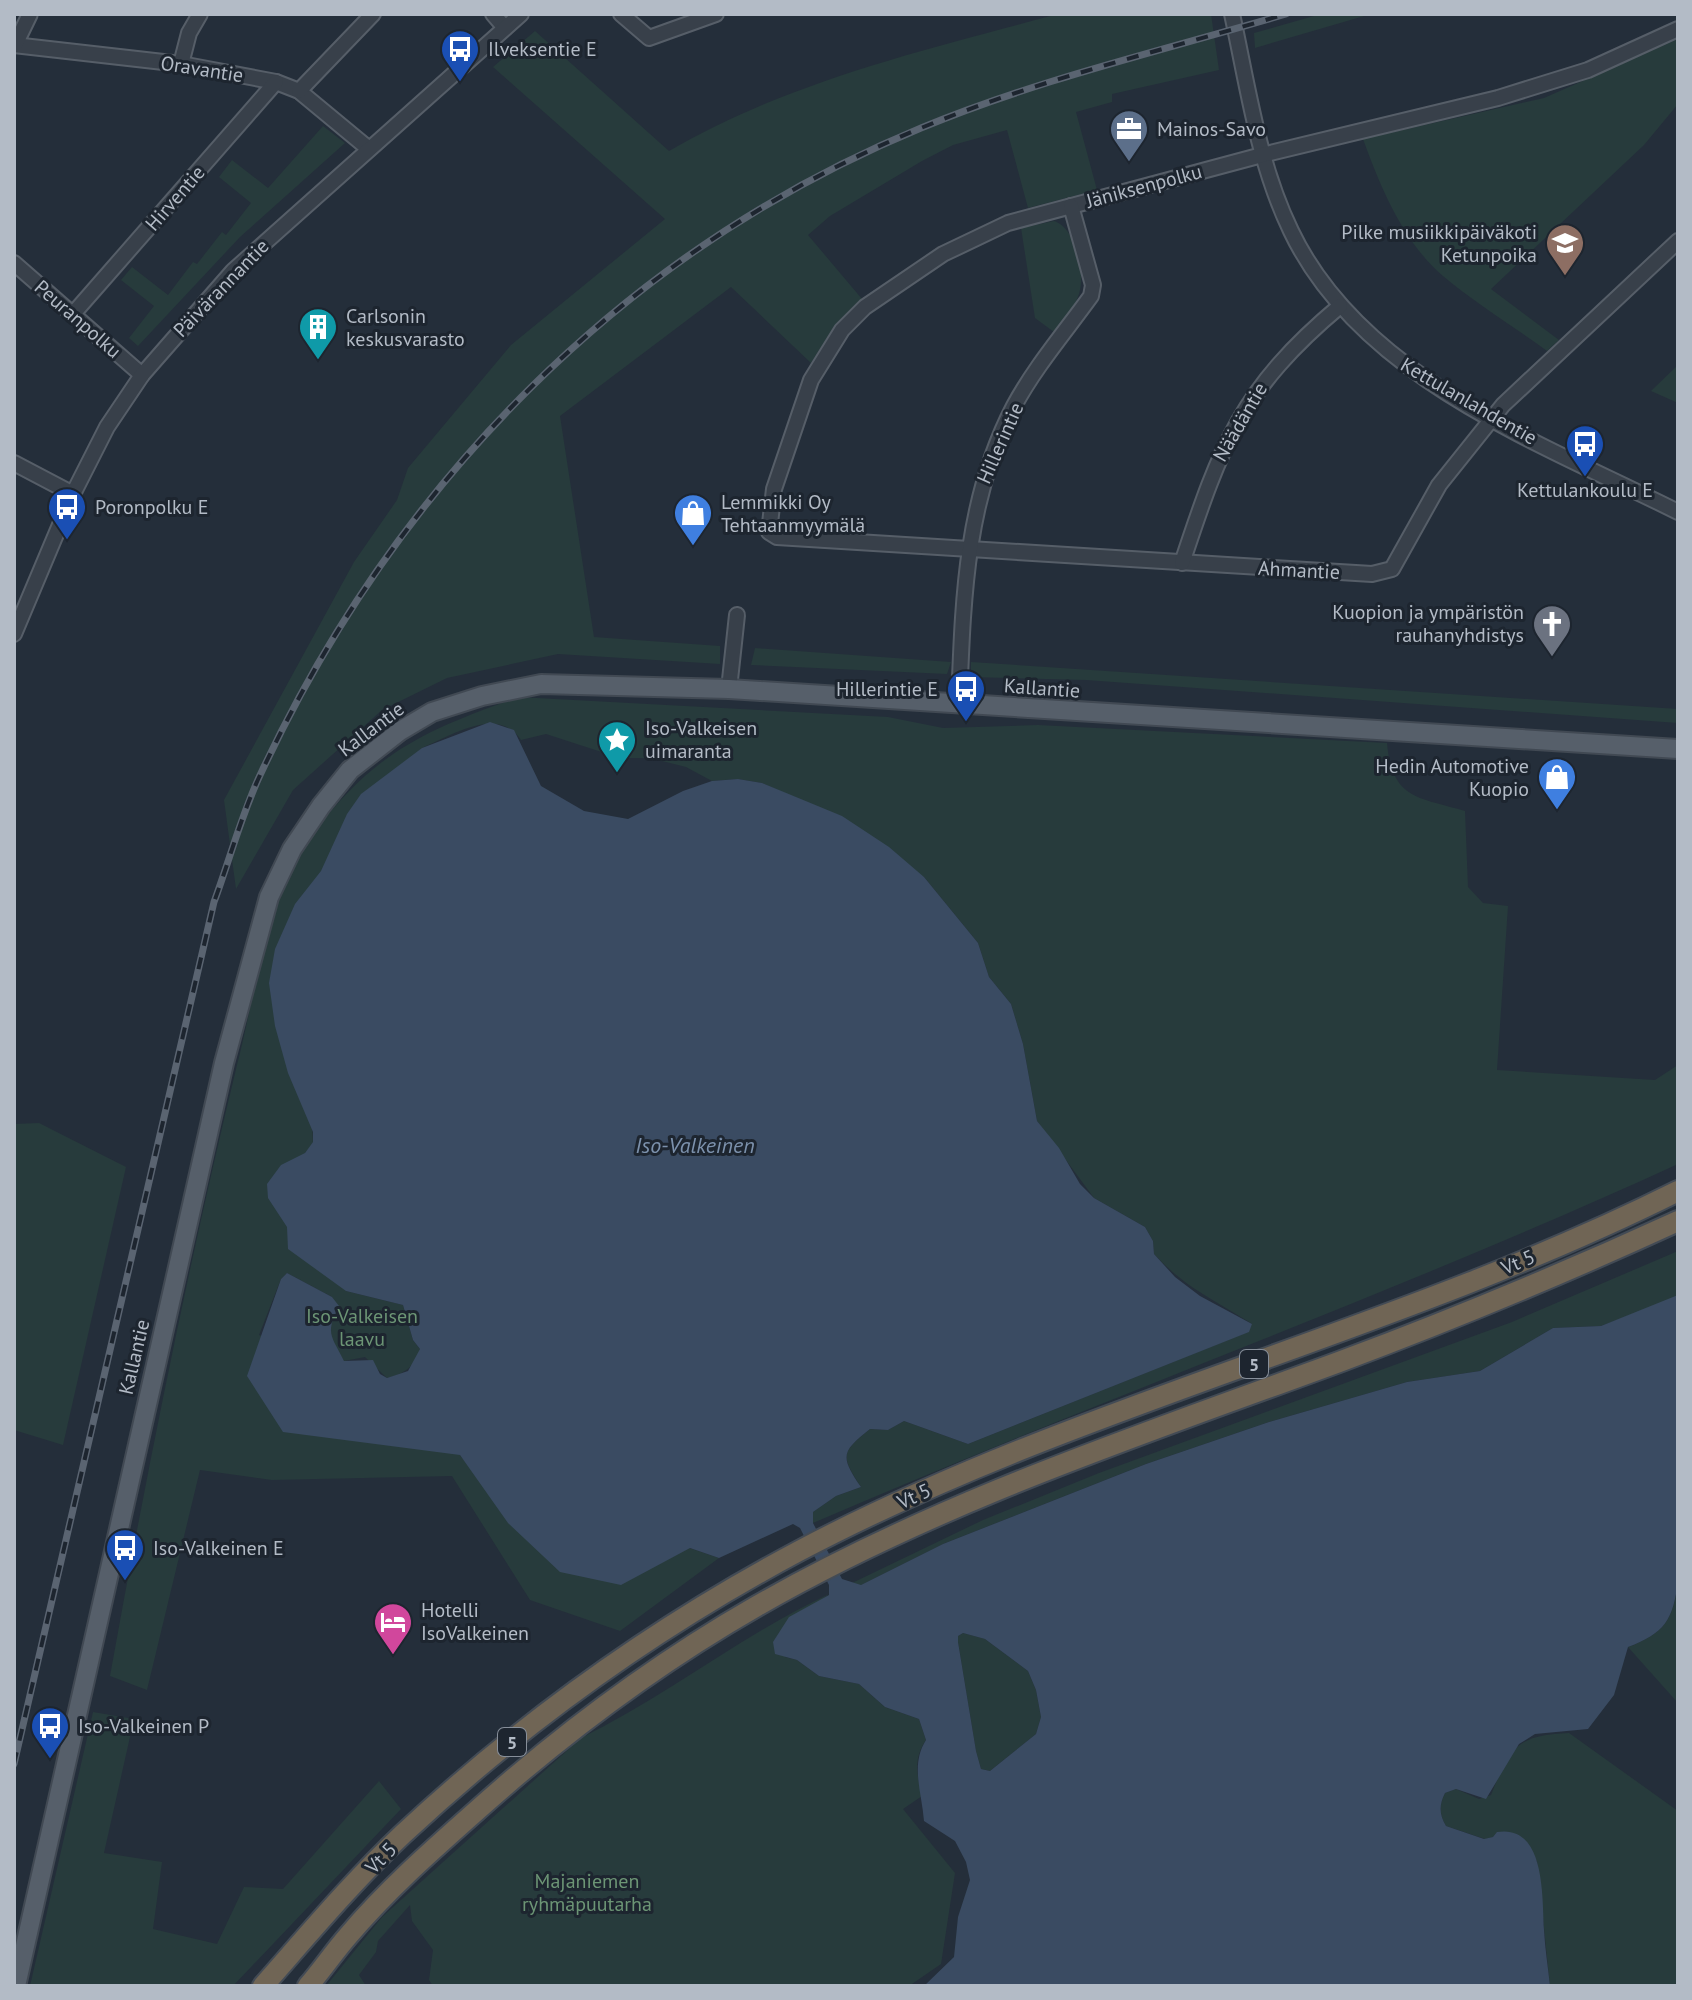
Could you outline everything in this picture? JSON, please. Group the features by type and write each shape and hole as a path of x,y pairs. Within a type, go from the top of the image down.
{"highway":[{"name":"Vt 5","path":"263,1986 402,1835 515,1739 659,1634 802,1550 967,1473 1498,1270 1678,1191"},
{"name":"Vt 5","path":"308,1986 348,1936 423,1858 599,1707 674,1657 814,1575 977,1498 1111,1444 1522,1291 1678,1221"}],"main road":[{"name":"Kallantie","path":"16,1986 98,1607 231,1034 269,897 292,849 350,770 432,712 482,696 541,684 729,689 1678,749"}],"street":[{"path":"14,45 30,14"},
{"path":"181,64 189,33 200,14"},
{"path":"299,91 373,14"},
{"path":"493,14 505,28"},
{"name":"Päivärannantie","path":"16,624 73,494 107,427 142,375 233,271 521,14"},
{"path":"621,14 649,38 716,14"},
{"name":"Kettulanlahdentie","path":"1232,14 1262,155 1292,233 1340,306 1400,362 1493,418 1678,512"},
{"name":"Jäniksenpolku","path":"769,532 774,489 787,442 811,380 842,330 865,307 943,254 1008,223 1262,155 1498,98 1588,70 1678,29"},
{"name":"Oravantie","path":"14,45 181,64 276,82 299,91 369,149"},
{"name":"Hirventie","path":"73,314 276,82"},
{"name":"Hillerintie","path":"959,704 967,549 979,491 1015,405 1091,296 1093,285 1071,206"},
{"name":"Ahmantie","path":"769,532 777,537 1182,563 1372,574 1392,569 1439,485 1493,418 1678,241"},
{"name":"Peuranpolku","path":"14,263 142,375"},
{"name":"Näädäntie","path":"1182,563 1216,461 1231,431 1266,376 1297,342 1340,306"},
{"path":"14,463 73,494"},
{"path":"729,689 737,615"}],"green space":[{"path":"1058,14 1211,14 1219,70 1112,94 1112,102 1076,112 1097,190 1028,208 1007,130 953,145 830,216 808,235 862,299 833,329 811,363 731,287 560,416 594,637 720,646 720,664 558,654 447,678 382,710 293,790 236,889 224,800 354,562 397,500 408,468 511,345 665,219 493,67 535,31 669,151 715,126 810,86 908,55"},
{"path":"1321,14 1371,14 1255,48 1254,33"},
{"path":"1678,39 1678,104 1644,145 1491,289 1559,340 1547,351 1468,296 1429,262 1394,212 1363,139 1544,98"},
{"path":"323,126 345,143 240,237 138,346 129,338 154,306 121,280 132,267 168,295 193,262 197,264 222,232 226,235 251,203 219,177 232,160 268,188"},
{"path":"1054,221 1062,225 1073,241 1080,263 1081,285 1077,299 1054,332 1035,318 1021,228"},
{"path":"1678,365 1678,403 1651,391"},
{"path":"755,648 951,662 947,674 751,665"},
{"path":"971,662 1678,709 1678,723 1086,680 971,677"},
{"name":"Iso-Valkeisen laavu","path":"518,697 888,717 943,728 1038,725 1387,743 1395,775 1410,793 1465,811 1468,887 1483,903 1508,906 1497,1070 1655,1080 1678,1065 1678,1164 1464,1258 813,1523 813,1512 836,1496 861,1487 850,1468 847,1455 853,1444 870,1429 888,1430 904,1421 968,1444 1248,1332 1252,1324 1189,1285 1166,1266 1154,1254 1153,1241 1145,1227 1094,1198 1037,1121 1023,1044 1011,1004 989,977 978,943 924,877 800,800 762,783 738,779 712,781 686,767 650,758 620,758 546,734 521,740 500,725 474,726 422,748 312,1123 313,1143 305,1153 346,1291 403,1305 413,1340 420,1349 418,1355 408,1368 387,1378 365,1357 344,1361 329,1333 332,1297 287,1273 281,1279 259,1335 326,1356 460,1455 477,1476 719,1558 620,1631 530,1600 452,1476 272,1480 200,1470 147,1690 110,1676 185,1293 265,944 285,884 315,831 337,804 382,762 429,733"},
{"path":"39,1123 126,1167 63,1445 14,1430 14,1124"},
{"path":"1678,1251 1678,1295 1675,1298 1601,1326 1553,1328 1480,1371 1407,1382 1269,1422 1146,1464 943,1544 861,1585 850,1584 983,1520 1099,1473 1512,1322"},
{"path":"1678,1581 1678,1703 1628,1647 1651,1636 1665,1623 1673,1606"},
{"name":"Majaniemen ryhmäpuutarha","path":"829,1594 820,1601 785,1657 797,1660 819,1676 859,1684 885,1707 919,1719 926,1740 918,1760 922,1796 903,1809 955,1873 941,1964 909,1986 433,1986 429,1980 433,1950 412,1921 410,1905 378,1941 376,1952 359,1975 366,1986 326,1986 382,1917 581,1738"},
{"path":"963,1633 985,1639 1028,1671 1036,1690 1041,1717 1036,1734 990,1771 981,1769 976,1751 958,1642 958,1636"},
{"path":"93,1712 134,1719 104,1853 162,1862 153,1929 217,1944 244,1887 283,1889 379,1781 401,1809 233,1986 30,1986"},
{"path":"1569,1733 1678,1811 1678,1986 1550,1986 1537,1861 1494,1837 1485,1839 1446,1826 1444,1822 1441,1810 1445,1793 1456,1789 1479,1799 1491,1795 1504,1765 1518,1747 1538,1737"}],"water":[{"name":"Iso-Valkeinen","path":"490,722 514,730 541,786 584,811 628,819 683,791 712,781 738,779 762,783 842,816 889,847 924,877 978,943 989,977 1011,1004 1023,1044 1037,1121 1059,1148 1080,1184 1094,1198 1145,1227 1153,1241 1154,1254 1175,1277 1200,1296 1252,1324 1249,1332 968,1444 904,1421 888,1430 870,1429 853,1443 847,1455 849,1468 861,1487 836,1496 813,1512 813,1523 842,1579 861,1585 943,1544 1146,1464 1269,1422 1407,1382 1480,1371 1553,1328 1601,1326 1678,1295 1678,1581 1670,1615 1659,1630 1628,1647 1614,1695 1588,1729 1535,1734 1519,1744 1486,1799 1456,1789 1445,1793 1441,1806 1446,1826 1484,1839 1493,1837 1497,1832 1513,1833 1525,1839 1533,1851 1541,1883 1550,1986 924,1986 954,1957 958,1917 970,1880 966,1862 955,1841 924,1821 918,1769 926,1740 919,1719 885,1707 859,1684 819,1676 797,1660 775,1654 773,1642 789,1617 829,1595 829,1585 800,1528 793,1524 719,1558 690,1548 621,1585 560,1572 508,1523 460,1455 283,1432 247,1376 281,1279 287,1273 332,1297 339,1306 331,1334 344,1361 373,1360 380,1374 387,1378 408,1371 420,1349 413,1340 403,1305 346,1291 288,1249 287,1227 268,1198 267,1184 281,1165 305,1153 313,1142 313,1132 288,1073 275,1026 269,983 275,949 295,904 321,871 347,814 361,794 422,748","holes":["963,1633 985,1639 1028,1671 1036,1690 1041,1717 1036,1734 990,1771 981,1769 976,1751 958,1636"]}],"railway":[{"path":"14,1764 214,902 262,771 317,666 380,566 452,473 531,387 618,309 712,239 813,179 921,128 1056,80 1286,14"}],"place":[{"name":"Ilveksentie E","path":"460,83"},
{"name":"Mainos-Savo","path":"1129,163"},
{"name":"Pilke musiikkipäiväkoti Ketunpoika","path":"1565,277"},
{"name":"Carlsonin keskusvarasto","path":"318,361"},
{"name":"Kettulankoulu E","path":"1585,478"},
{"name":"Poronpolku E","path":"67,541"},
{"name":"Lemmikki Oy Tehtaanmyymälä","path":"693,547"},
{"name":"Kuopion ja ympäristön rauhanyhdistys","path":"1552,658"},
{"name":"Hillerintie E","path":"966,723"},
{"name":"Iso-Valkeisen uimaranta","path":"617,774"},
{"name":"Hedin Automotive Kuopio","path":"1557,811"},
{"name":"Iso-Valkeinen E","path":"125,1582"},
{"name":"Hotelli IsoValkeinen","path":"393,1656"},
{"name":"Iso-Valkeinen P","path":"50,1760"}]}
